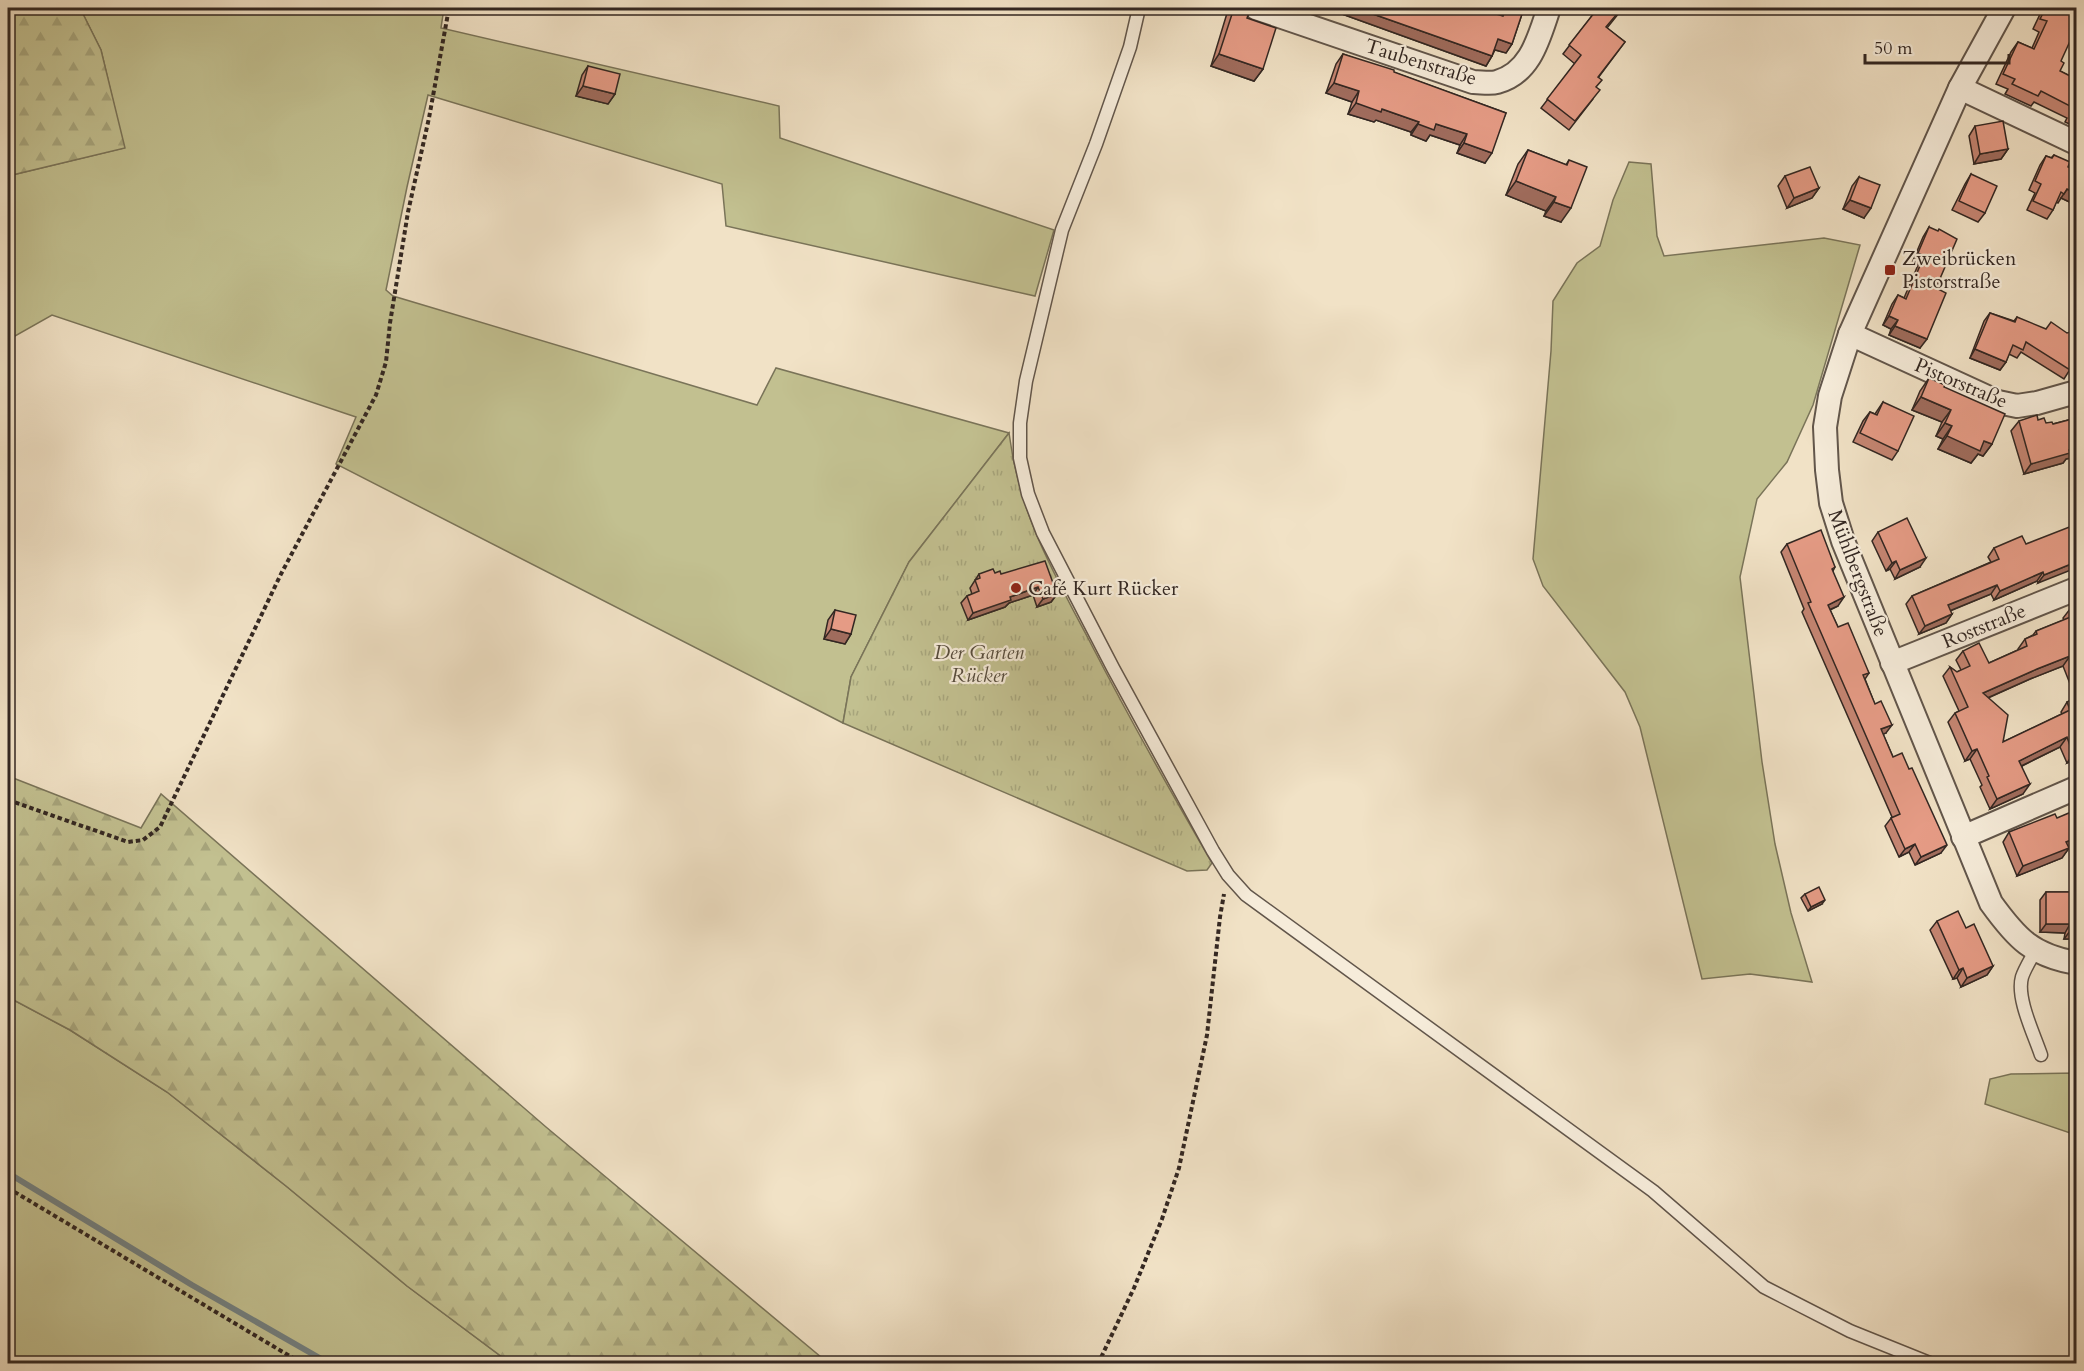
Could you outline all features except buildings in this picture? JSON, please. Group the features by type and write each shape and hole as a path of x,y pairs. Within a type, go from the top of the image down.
{"street":[{"name":"Taubenstraße","path":"1256,8 1473,82 1496,82 1514,75 1529,59 1537,44 1549,8"},
{"name":"Mühlbergstraße","path":"2004,8 1960,88 1850,334 1830,396 1825,427 1827,470 1831,503 1843,542 1991,903 2008,926 2035,951 2076,963"},
{"path":"1960,88 2076,143"},
{"name":"Pistorstraße","path":"1850,334 1998,402 2017,406 2076,392"},
{"name":"Roststraße","path":"1892,663 2076,589"},
{"path":"1963,837 2076,788"}],"lane":[{"path":"1139,8 1130,47 1096,144 1062,230 1026,381 1020,423 1020,458 1028,494 1043,533 1113,668 1228,875 1246,895 1653,1191 1764,1287 1850,1331 1932,1364"},
{"path":"2035,951 2022,977 2021,988 2023,1001 2041,1055"}],"path":[{"path":"8,800 128,842 143,840 160,827 281,574 376,395 386,362 408,212 429,118 449,8"},
{"path":"1098,1364 1134,1288 1162,1219 1179,1168 1207,1035 1220,917 1228,875"},
{"path":"8,1188 303,1364"}],"green space":[{"path":"8,8 80,8 101,50 125,148 8,176"},
{"path":"80,8 444,8 441,28 779,106 780,138 1054,230 1035,296 726,226 722,184 428,95 386,290 393,296 757,405 776,368 1009,433 909,562 851,677 843,723 336,464 356,417 52,315 8,340 8,176 124,148 101,50"},
{"path":"1629,162 1651,164 1657,236 1664,256 1824,238 1860,245 1813,405 1787,462 1757,499 1740,577 1762,762 1775,844 1791,913 1812,982 1750,974 1702,979 1640,727 1625,692 1543,586 1533,559 1551,351 1553,301 1577,263 1600,246 1613,200"},
{"name":"Der Garten Rücker","path":"1009,433 1014,462 1029,515 1050,565 1164,780 1212,863 1207,870 1187,871 843,723 851,677 909,562"},
{"path":"8,776 141,828 161,794 546,1127 828,1363 510,1363 407,1286 167,1092 70,1030 8,997"},
{"path":"8,997 70,1030 167,1092 407,1286 510,1363 8,1363"},
{"path":"2076,1073 2076,1135 1985,1104 1990,1079 2011,1074"}],"waterway":[{"path":"8,1173 192,1285 330,1364"}],"place":[{"name":"Zweibrücken Pistorstraße","path":"1890,270"},
{"name":"Café Kurt Rücker","path":"1016,588"}]}
